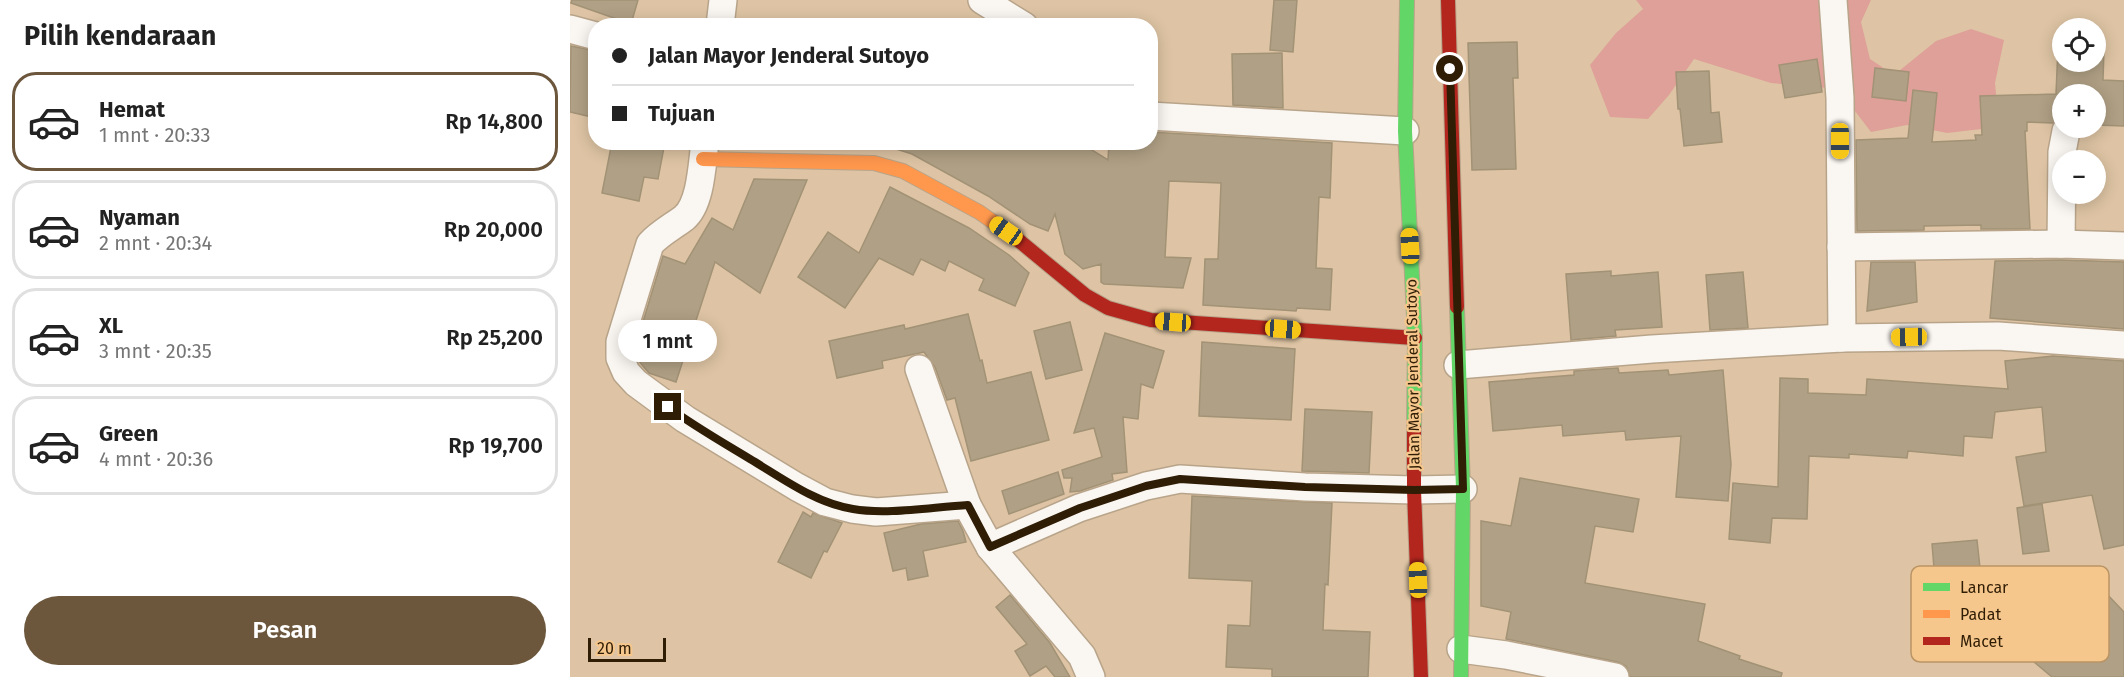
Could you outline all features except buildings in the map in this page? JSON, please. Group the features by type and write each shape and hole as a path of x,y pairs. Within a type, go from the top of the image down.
{"main road":[{"name":"Jalan Mayor Jenderal Sutoyo","path":"1407,0 1405,131 1416,402 1414,490 1421,677"},
{"path":"1448,0 1463,489 1461,677"},
{"path":"704,151 874,163 903,171 979,212 1020,240 1086,295 1108,308 1127,315 1151,320 1414,338"}],"street":[{"path":"721,18 723,0"},
{"path":"982,0 1011,18"},
{"path":"1833,0 1840,98 1842,338"},
{"path":"570,29 588,34"},
{"path":"1158,116 1405,131"},
{"path":"2061,244 2062,152 2065,138"},
{"path":"704,151 695,205 685,217 660,234 650,244 620,342 620,358 626,372 636,383 684,419 825,502 876,512 968,505"},
{"path":"1840,247 2061,244 2124,246"},
{"path":"1458,365 1652,349 1842,338 1998,336 2124,345"},
{"path":"918,369 968,505 990,547 1082,656 1091,677"},
{"path":"990,547 1080,508 1146,486 1180,479 1305,487 1463,489"},
{"path":"1461,649 1506,655 1615,677"}],"shaded area":[{"path":"1636,0 1871,0 1861,22 1870,59 1894,75 1936,41 1971,29 2004,40 1995,83 1999,127 1947,133 1907,125 1871,132 1845,98 1827,88 1771,83 1694,59 1669,95 1648,119 1610,117 1590,65 1616,33 1643,9"}],"traffic: fast":[{"path":"1407,0 1405,131 1415,338 1414,428"},
{"path":"1457,307 1463,489 1461,677"}],"traffic: slow":[{"path":"703,159 874,163 903,171 979,212 1012,235"}],"traffic: jam":[{"path":"1448,0 1457,307"},
{"path":"1012,235 1085,295 1108,308 1151,320 1415,338"},
{"path":"1414,428 1421,677"}],"route":[{"path":"668,407 778,476 825,502 876,512 968,505 990,547 1080,508 1146,486 1180,479 1305,487 1463,489 1450,69"}]}
